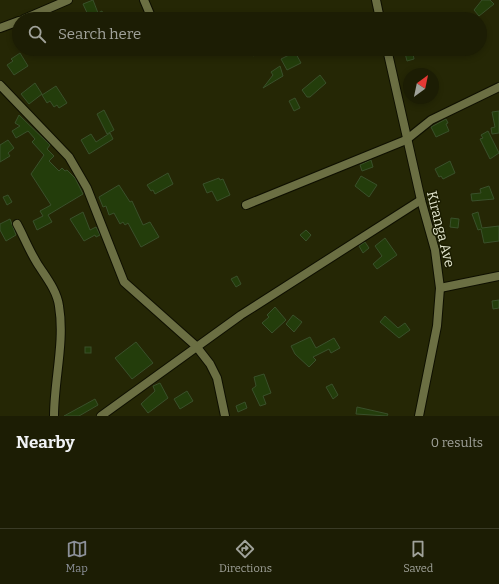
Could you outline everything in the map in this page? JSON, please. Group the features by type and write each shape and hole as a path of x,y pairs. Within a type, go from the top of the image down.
{"street":[{"path":"40,12 68,0"},
{"path":"144,0 149,12"},
{"path":"376,0 379,12"},
{"path":"0,28 12,24"},
{"name":"Kiranga Ave","path":"388,56 406,140 435,250 440,288 437,326 419,416"},
{"path":"0,85 54,140 77,170 87,188 124,282 196,346 215,374 225,416"},
{"path":"246,205 406,140 431,120 499,87"},
{"path":"100,416 196,346 421,200"},
{"path":"17,224 36,261 55,293 59,306 60,329 54,397 54,416"},
{"path":"440,288 499,276"}],"building":[{"path":"93,0 98,12 87,12 83,4"},
{"path":"482,0 490,0 494,4 484,12 476,12 474,10"},
{"path":"16,56 22,56 28,66 14,75 7,65 13,61 11,59"},
{"path":"287,56 297,56 301,63 287,70 281,59"},
{"path":"406,56 413,56 414,59 407,61"},
{"path":"280,66 283,76 263,88 273,75 271,72"},
{"path":"320,75 326,83 310,97 307,97 302,90"},
{"path":"35,83 42,94 29,104 21,94"},
{"path":"56,86 67,103 59,108 57,105 54,107 50,101 47,103 42,95"},
{"path":"295,98 300,108 294,111 289,101"},
{"path":"104,110 114,130 107,134 97,114"},
{"path":"499,111 499,133 492,134 491,128 495,127 492,112"},
{"path":"19,115 50,145 47,149 54,156 49,161 59,171 62,168 65,171 67,170 75,178 83,194 48,215 52,222 37,230 33,221 43,216 40,211 51,205 31,174 44,155 32,142 35,139 28,131 16,138 12,131 20,126 15,123"},
{"path":"446,119 448,123 446,124 449,131 436,137 431,127"},
{"path":"488,131 499,153 490,159 480,139 483,138 481,135"},
{"path":"110,133 113,139 89,154 81,140 91,134 96,142"},
{"path":"8,140 14,148 8,153 10,156 0,162 0,145"},
{"path":"371,160 373,167 362,171 360,165"},
{"path":"450,161 455,173 443,179 441,176 439,177 435,169"},
{"path":"168,173 173,184 155,194 153,190 151,191 147,185"},
{"path":"361,176 377,185 369,197 355,186"},
{"path":"219,178 220,180 223,179 230,195 217,201 212,191 207,193 203,184"},
{"path":"119,185 130,202 132,201 143,225 150,222 159,237 141,247 128,223 125,225 123,222 120,224 114,213 109,215 106,206 103,207 99,197"},
{"path":"489,186 494,199 472,201 471,194 481,193 480,189"},
{"path":"8,195 12,202 7,205 3,197"},
{"path":"83,212 90,230 96,227 100,235 96,237 95,235 84,241 70,219"},
{"path":"478,212 482,228 499,226 499,241 484,243 481,229 478,230 472,214"},
{"path":"451,218 459,219 458,228 450,227"},
{"path":"10,219 16,235 6,241 0,230 0,224"},
{"path":"306,230 311,235 306,241 300,235"},
{"path":"385,238 397,255 377,269 373,264 382,256 375,246"},
{"path":"365,242 369,248 363,253 359,246"},
{"path":"237,276 241,284 236,287 231,279"},
{"path":"499,300 499,308 493,309 492,301"},
{"path":"275,307 286,320 272,333 262,323 269,317 267,315"},
{"path":"293,315 302,322 294,332 286,324"},
{"path":"385,316 398,328 405,323 410,330 399,338 380,322"},
{"path":"310,337 316,348 334,338 340,348 331,353 329,349 313,357 316,360 309,367 295,354 291,346"},
{"path":"136,342 153,363 132,379 115,358"},
{"path":"85,347 91,347 91,353 85,353"},
{"path":"264,374 271,393 263,396 266,404 260,406 252,389 256,386 254,377"},
{"path":"160,383 168,398 148,413 141,404 155,391 153,386"},
{"path":"332,384 338,395 333,399 326,387"},
{"path":"187,391 193,401 180,409 174,399"},
{"path":"95,399 98,405 79,416 64,416"},
{"path":"245,402 247,408 238,412 236,406"},
{"path":"357,407 388,414 387,416 356,414"}]}
